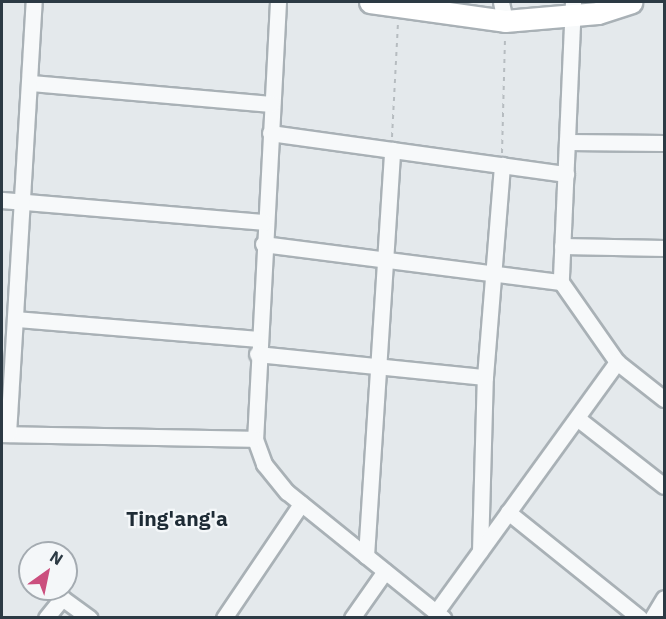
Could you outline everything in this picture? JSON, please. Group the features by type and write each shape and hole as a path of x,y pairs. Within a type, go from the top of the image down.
{"street":[{"path":"34,2 16,319 4,434 255,439"},
{"path":"278,2 262,244 255,439 264,464 301,504 440,615 480,551 617,362"},
{"path":"370,2 503,11 572,9 631,2"},
{"path":"572,9 569,142 561,282 617,362 664,399"},
{"path":"30,82 272,104"},
{"path":"270,133 566,174"},
{"path":"569,142 664,143"},
{"path":"366,556 388,257 392,150"},
{"path":"480,551 485,377 498,273 502,165"},
{"path":"2,200 264,222"},
{"path":"262,244 388,257 561,282"},
{"path":"562,246 664,248"},
{"path":"16,319 257,347 379,369 485,377"},
{"path":"577,418 664,486"},
{"path":"224,618 301,504"},
{"path":"508,512 640,618"},
{"path":"352,618 385,571"},
{"path":"46,618 62,598 90,618"},
{"path":"652,618 664,598"}],"path":[{"path":"392,150 398,5"},
{"path":"502,165 503,11"}],"district":[{"name":"Ting'ang'a","path":"177,518"}]}
